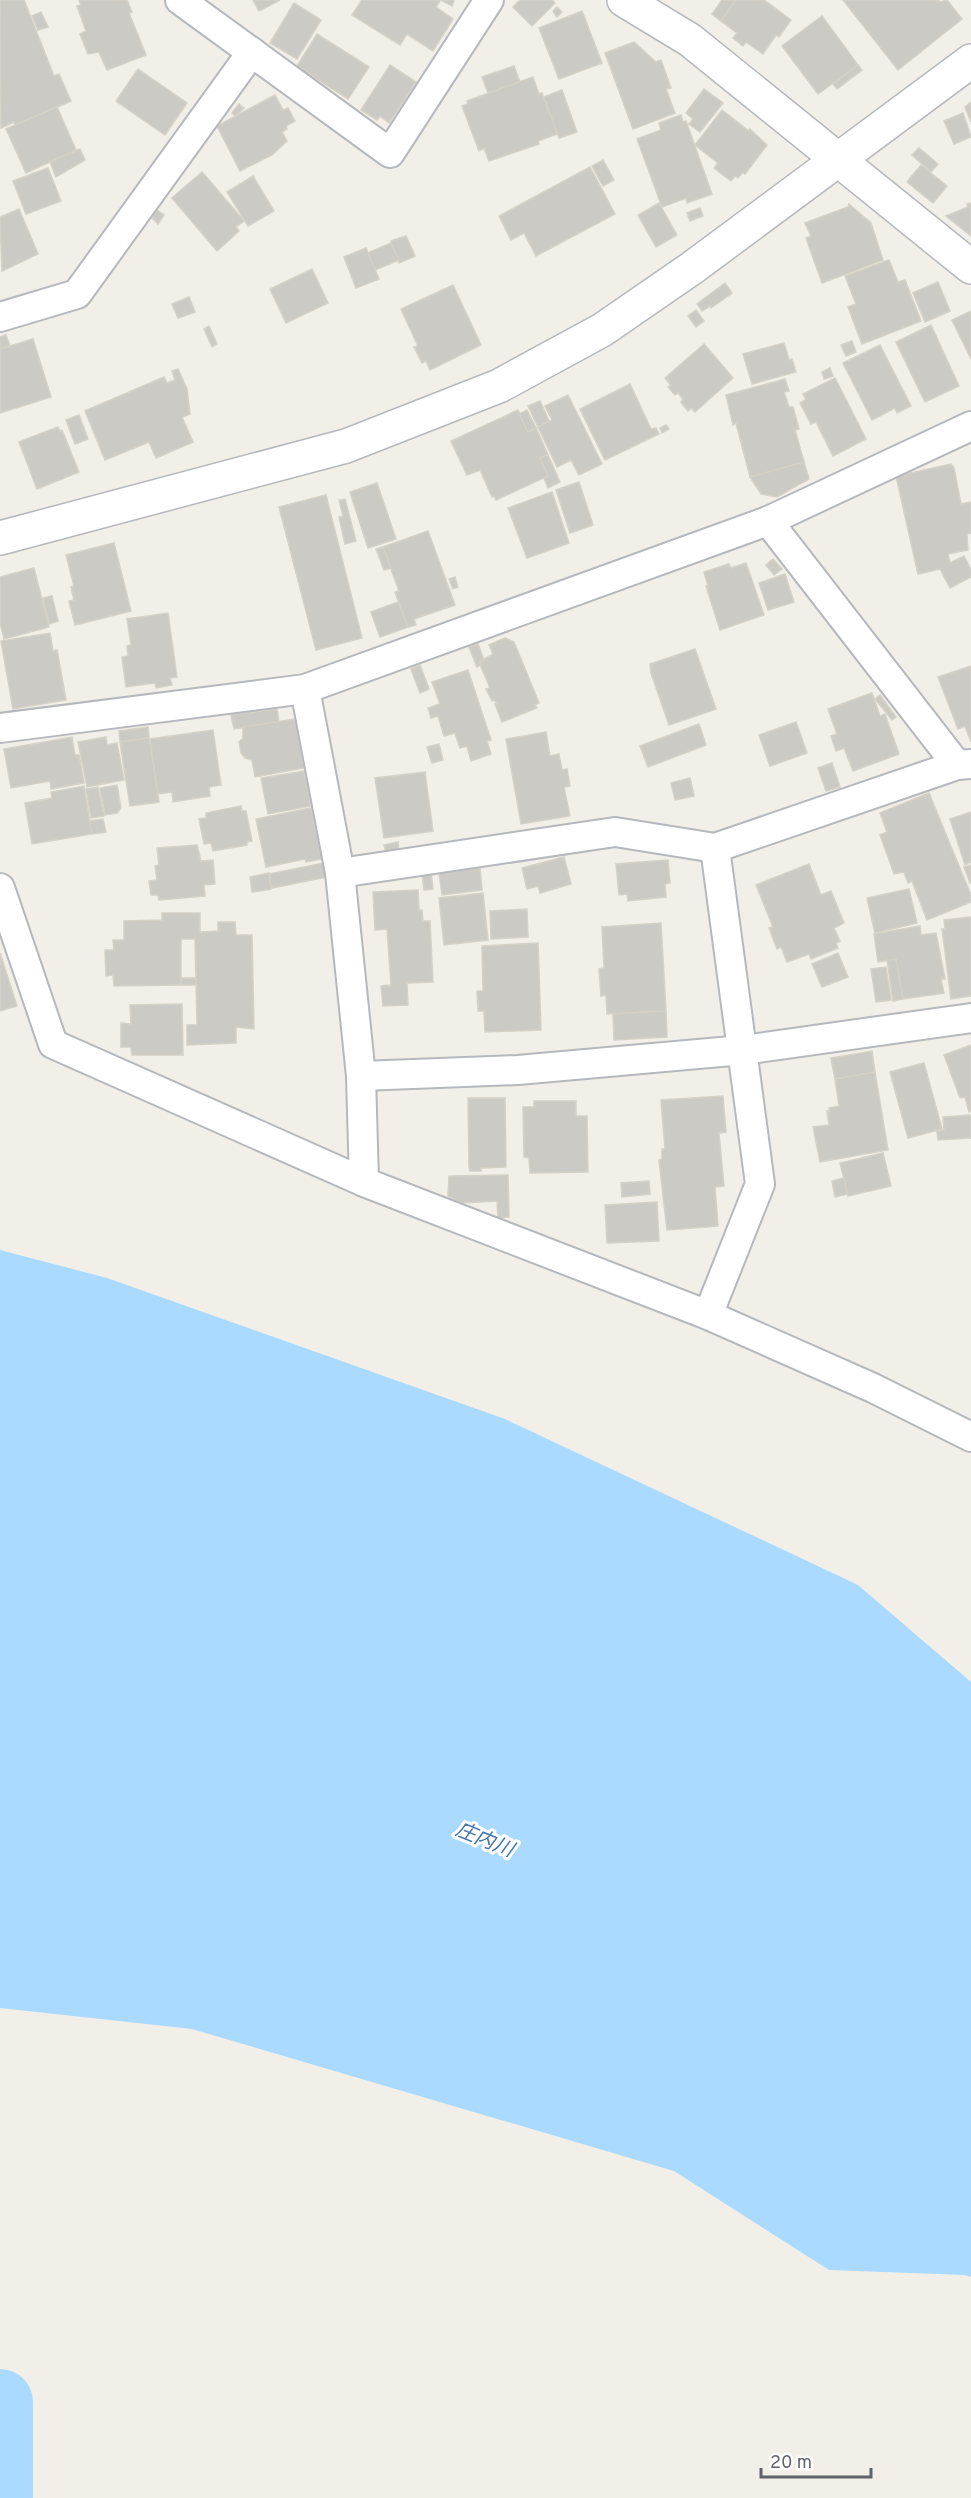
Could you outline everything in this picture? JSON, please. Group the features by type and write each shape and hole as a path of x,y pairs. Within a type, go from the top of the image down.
{"street":[{"path":"180,0 390,153 489,0"},
{"path":"624,0 690,40 971,267"},
{"path":"0,317 77,294 252,52"},
{"path":"0,538 346,446 499,386 602,330 692,268 971,61"},
{"path":"0,728 304,689 768,521 971,426"},
{"path":"340,873 615,832 715,848 964,764 768,521"},
{"path":"304,689 340,873 361,1076 364,1182"},
{"path":"708,1316 760,1184 715,848"},
{"path":"0,888 53,1044 364,1182 708,1316 873,1388 971,1437"},
{"path":"361,1076 518,1070 743,1050 971,1018"}],"water":[{"name":"庄内川","path":"0,1250 107,1278 505,1419 858,1585 971,1682 971,2277 829,2270 674,2171 192,2029 0,2008"}],"building":[{"path":"0,0 24,0 54,76 59,74 71,101 15,125 14,122 1,128"},
{"path":"79,0 127,0 132,12 129,13 146,55 107,70 99,52 88,54 80,34 86,31 77,6 81,5"},
{"path":"253,0 280,0 259,11"},
{"path":"362,0 438,0 440,1 436,7 453,19 433,51 407,34 400,45 352,15"},
{"path":"441,0 453,0 454,1 452,6"},
{"path":"520,0 552,0 555,3 532,26 513,7"},
{"path":"722,0 736,0 721,21 712,14"},
{"path":"736,0 764,0 791,20 779,37 776,35 763,54 746,42 743,46 733,38 737,33 721,21"},
{"path":"843,0 938,0 940,2 947,0 962,19 898,70"},
{"path":"294,3 321,20 297,59 270,43"},
{"path":"557,7 562,12 557,17 553,11"},
{"path":"582,11 602,63 559,79 539,28"},
{"path":"41,12 48,27 38,30 32,16"},
{"path":"822,16 858,65 818,94 782,46"},
{"path":"317,34 369,67 348,99 297,66"},
{"path":"634,42 656,62 661,60 671,88 666,89 675,113 633,129 605,53"},
{"path":"390,65 416,82 389,123 380,116 377,120 361,110"},
{"path":"858,65 862,70 837,89 833,84"},
{"path":"514,66 520,82 488,93 482,77"},
{"path":"138,69 187,103 165,135 116,101"},
{"path":"533,77 539,94 542,93 557,134 538,141 539,144 489,161 484,148 479,151 462,106 468,104 467,101"},
{"path":"704,89 723,103 700,132 689,124 693,119 686,113"},
{"path":"562,90 577,132 559,138 544,97"},
{"path":"275,95 283,110 288,108 295,121 286,126 287,129 282,132 287,141 272,155 240,171 217,126"},
{"path":"971,102 971,122 965,107"},
{"path":"239,104 244,108 235,116 232,113"},
{"path":"57,107 76,150 26,173 6,129"},
{"path":"722,110 749,131 750,129 767,145 745,174 743,172 738,178 735,176 731,181 714,168 718,163 695,145"},
{"path":"963,113 971,137 954,144 944,121"},
{"path":"681,115 683,122 686,121 712,194 687,203 686,198 662,207 637,139 661,130 659,123"},
{"path":"919,148 938,164 931,172 912,155"},
{"path":"80,149 85,160 56,177 50,162"},
{"path":"603,160 614,180 603,186 592,166"},
{"path":"921,165 947,186 933,203 907,182"},
{"path":"590,167 615,214 536,256 524,233 511,240 499,216"},
{"path":"48,168 61,201 26,214 13,181"},
{"path":"202,172 244,221 236,227 239,231 217,251 172,198"},
{"path":"253,176 274,211 248,226 227,192"},
{"path":"659,203 677,235 656,247 638,215"},
{"path":"971,203 971,236 946,216 968,207 967,204"},
{"path":"849,204 871,223 883,260 822,283 806,238 811,236 805,223 848,207"},
{"path":"700,208 703,216 690,221 687,213"},
{"path":"19,209 38,254 2,271 0,217"},
{"path":"157,210 164,215 158,224 152,218"},
{"path":"406,236 415,256 399,263 391,241"},
{"path":"391,243 399,260 375,270 368,253"},
{"path":"366,248 379,279 356,288 344,257"},
{"path":"889,260 898,282 905,280 921,321 862,344 848,307 856,304 845,276"},
{"path":"312,269 328,303 286,323 270,289"},
{"path":"938,282 950,311 925,322 913,293"},
{"path":"725,283 732,293 711,308 710,306 702,311 697,304"},
{"path":"453,285 481,345 430,370 426,361 422,363 414,347 418,346 401,309"},
{"path":"189,297 195,312 178,318 172,304"},
{"path":"696,310 704,321 696,327 688,316"},
{"path":"971,311 971,359 952,320"},
{"path":"931,325 959,386 925,402 896,342"},
{"path":"209,326 217,344 212,347 204,329"},
{"path":"6,335 10,346 0,349 0,337"},
{"path":"33,339 51,397 0,413 0,349"},
{"path":"852,341 856,352 846,356 841,345"},
{"path":"784,343 789,360 792,359 796,372 752,384 743,354"},
{"path":"704,344 733,378 695,412 691,408 688,411 681,402 683,399 678,393 675,395 668,387 671,385 665,378"},
{"path":"880,345 911,406 897,413 895,408 872,420 843,363"},
{"path":"830,368 833,376 824,379 822,372"},
{"path":"178,369 187,389 190,414 182,417 193,442 156,458 149,442 105,460 85,411 164,377 167,383 175,380 172,371"},
{"path":"835,378 866,439 833,456 816,422 811,424 800,403 806,399 803,394"},
{"path":"785,379 789,391 784,392 789,407 793,407 799,429 795,430 804,462 750,477 726,395"},
{"path":"630,384 651,429 656,428 659,434 605,460 580,409"},
{"path":"568,395 602,464 579,475 571,460 557,467 538,427 552,420 545,406"},
{"path":"540,401 549,421 538,427 528,406"},
{"path":"518,410 528,432 536,428 548,455 540,458 548,476 496,500 494,496 492,497 480,470 467,475 451,441"},
{"path":"527,410 536,428 528,432 519,414"},
{"path":"79,415 88,439 75,444 66,420"},
{"path":"666,425 669,429 662,433 660,428"},
{"path":"58,427 60,431 62,430 79,472 37,489 19,442"},
{"path":"548,455 560,482 548,488 544,478 548,476 540,458"},
{"path":"804,462 809,479 777,497 761,494 750,477"},
{"path":"951,464 954,468 961,504 971,502 971,533 967,534 968,550 948,554 950,563 964,556 971,570 971,577 950,588 940,569 918,574 896,476"},
{"path":"579,482 593,525 570,533 556,490"},
{"path":"377,483 396,539 368,548 350,492"},
{"path":"552,492 569,543 527,558 508,508"},
{"path":"326,495 362,638 316,650 279,507"},
{"path":"345,499 356,541 345,544 339,517 343,516 339,500"},
{"path":"428,531 455,605 414,619 416,625 408,627 395,592 399,591 383,547"},
{"path":"114,543 131,611 75,625 69,601 74,600 71,587 74,586 66,555"},
{"path":"383,547 391,568 384,570 376,549"},
{"path":"773,559 782,569 774,575 766,565"},
{"path":"746,563 764,615 720,630 704,572 729,564 731,568"},
{"path":"34,568 49,627 4,639 0,622 0,577"},
{"path":"785,574 794,602 768,610 759,583"},
{"path":"455,577 458,587 453,589 449,579"},
{"path":"52,596 58,621 49,624 43,598"},
{"path":"398,602 408,627 380,637 371,612"},
{"path":"168,613 177,677 170,678 172,685 156,688 155,683 126,687 122,657 128,656 127,646 131,645 127,619"},
{"path":"50,633 53,651 57,650 66,700 13,709 1,641"},
{"path":"505,638 514,642 539,703 535,705 537,708 502,722 495,704 497,704 494,700 492,701 486,689 490,688 479,662 493,654 489,645"},
{"path":"478,644 484,660 479,662 480,665 477,667 469,647"},
{"path":"695,649 716,709 669,725 650,664"},
{"path":"420,665 429,689 420,693 411,669"},
{"path":"971,666 971,742 965,726 958,729 938,677"},
{"path":"468,670 491,740 487,741 491,754 471,761 467,746 460,748 455,733 444,736 438,716 431,718 428,708 440,704 432,682"},
{"path":"872,693 880,716 885,714 899,754 853,771 844,748 836,751 831,736 837,734 828,709"},
{"path":"880,695 896,717 892,720 875,699"},
{"path":"277,709 279,722 234,729 231,715"},
{"path":"295,719 304,768 255,777 252,760 245,758 241,753 239,742 243,738 243,727"},
{"path":"796,722 807,753 770,766 759,735"},
{"path":"699,724 706,745 648,767 640,746"},
{"path":"148,727 149,738 120,742 119,731"},
{"path":"213,730 221,785 209,787 210,796 173,802 172,792 158,794 150,739"},
{"path":"546,732 550,756 559,754 562,770 567,769 570,786 564,787 570,816 521,824 506,739"},
{"path":"72,737 75,755 79,755 84,783 51,789 50,781 11,788 4,749"},
{"path":"106,737 107,745 117,743 124,780 87,787 78,742"},
{"path":"149,738 159,802 130,806 120,742"},
{"path":"439,744 443,760 432,763 427,747"},
{"path":"832,763 840,787 826,791 818,768"},
{"path":"304,771 311,806 268,814 261,778"},
{"path":"425,772 433,831 384,838 375,778"},
{"path":"690,778 694,796 675,800 671,783"},
{"path":"117,785 121,808 117,813 105,815 100,788"},
{"path":"84,786 92,834 32,844 25,803 52,798 51,792"},
{"path":"98,787 104,816 91,818 86,789"},
{"path":"929,793 971,895 971,902 927,920 912,881 908,883 904,872 894,874 880,835 887,832 880,813"},
{"path":"241,806 242,811 246,811 252,841 247,842 247,845 213,851 211,843 204,844 199,819 206,818 206,813"},
{"path":"311,808 322,859 306,862 305,859 266,867 256,819"},
{"path":"971,812 971,862 965,865 950,819"},
{"path":"103,819 106,832 92,834 90,821"},
{"path":"398,842 399,850 386,853 384,845"},
{"path":"197,845 201,861 213,860 215,884 204,885 205,896 159,900 158,895 151,895 149,881 157,880 155,866 159,865 157,848"},
{"path":"564,857 571,884 540,893 538,886 527,889 522,868"},
{"path":"668,860 670,883 665,884 666,897 628,901 627,894 619,895 616,864"},
{"path":"324,863 327,877 272,888 269,874"},
{"path":"809,864 821,895 831,891 844,923 834,928 840,941 836,943 838,948 811,959 809,954 787,962 781,947 777,949 769,928 773,927 756,885"},
{"path":"971,865 971,883 970,883 964,867"},
{"path":"480,868 482,890 442,895 439,873"},
{"path":"431,872 433,889 424,890 422,873"},
{"path":"269,873 271,889 252,892 250,877"},
{"path":"909,889 917,923 875,933 867,898"},
{"path":"418,890 419,910 422,910 423,921 430,921 433,982 407,983 408,1005 383,1006 381,986 391,985 387,929 375,930 373,892"},
{"path":"483,893 488,940 444,945 439,898"},
{"path":"527,909 528,937 491,939 490,911"},
{"path":"162,913 200,913 200,932 218,931 218,922 235,922 236,935 252,935 254,1029 236,1027 236,1043 187,1045 187,1025 197,1025 195,939 181,939 181,985 114,986 113,975 106,976 105,950 114,950 113,940 124,940 124,921 162,920"},
{"path":"971,917 971,996 951,999 942,929 945,929 944,920"},
{"path":"661,923 666,1011 607,1014 606,995 601,996 599,969 604,968 602,927"},
{"path":"920,926 921,935 936,933 945,979 941,979 944,993 903,999 896,959 878,962 874,934"},
{"path":"538,943 541,1030 485,1032 484,1011 478,1011 477,991 483,991 482,946"},
{"path":"0,953 17,1006 0,1011"},
{"path":"838,953 848,977 822,987 812,964"},
{"path":"896,959 903,999 893,1001 887,960"},
{"path":"886,967 891,1000 876,1002 871,969"},
{"path":"181,978 196,978 196,985 181,985"},
{"path":"182,1004 183,1055 132,1055 131,1047 121,1047 121,1023 131,1024 130,1005"},
{"path":"666,1011 667,1037 614,1040 613,1014"},
{"path":"971,1045 971,1111 969,1112 965,1097 960,1098 944,1055"},
{"path":"872,1051 875,1072 835,1079 831,1058"},
{"path":"924,1063 942,1129 908,1138 890,1072"},
{"path":"875,1072 888,1150 820,1162 813,1127 829,1125 827,1111 830,1111 829,1108 839,1106 835,1079"},
{"path":"723,1096 726,1132 719,1133 724,1186 715,1187 718,1226 667,1230 659,1160 662,1159 662,1149 665,1149 661,1100"},
{"path":"468,1098 505,1098 506,1167 470,1171"},
{"path":"534,1101 576,1101 576,1116 587,1116 588,1172 530,1173 529,1158 524,1157 523,1107 534,1107"},
{"path":"971,1115 971,1138 938,1140 937,1131 944,1130 943,1117"},
{"path":"883,1153 891,1186 848,1196 840,1163"},
{"path":"508,1175 509,1217 498,1218 497,1201 461,1203 448,1196 449,1176"},
{"path":"844,1178 847,1194 835,1197 832,1181"},
{"path":"649,1181 650,1194 622,1197 621,1183"},
{"path":"657,1202 659,1241 607,1243 605,1205"}],"waterway":[{"path":"0,2402 0,2495"}]}
